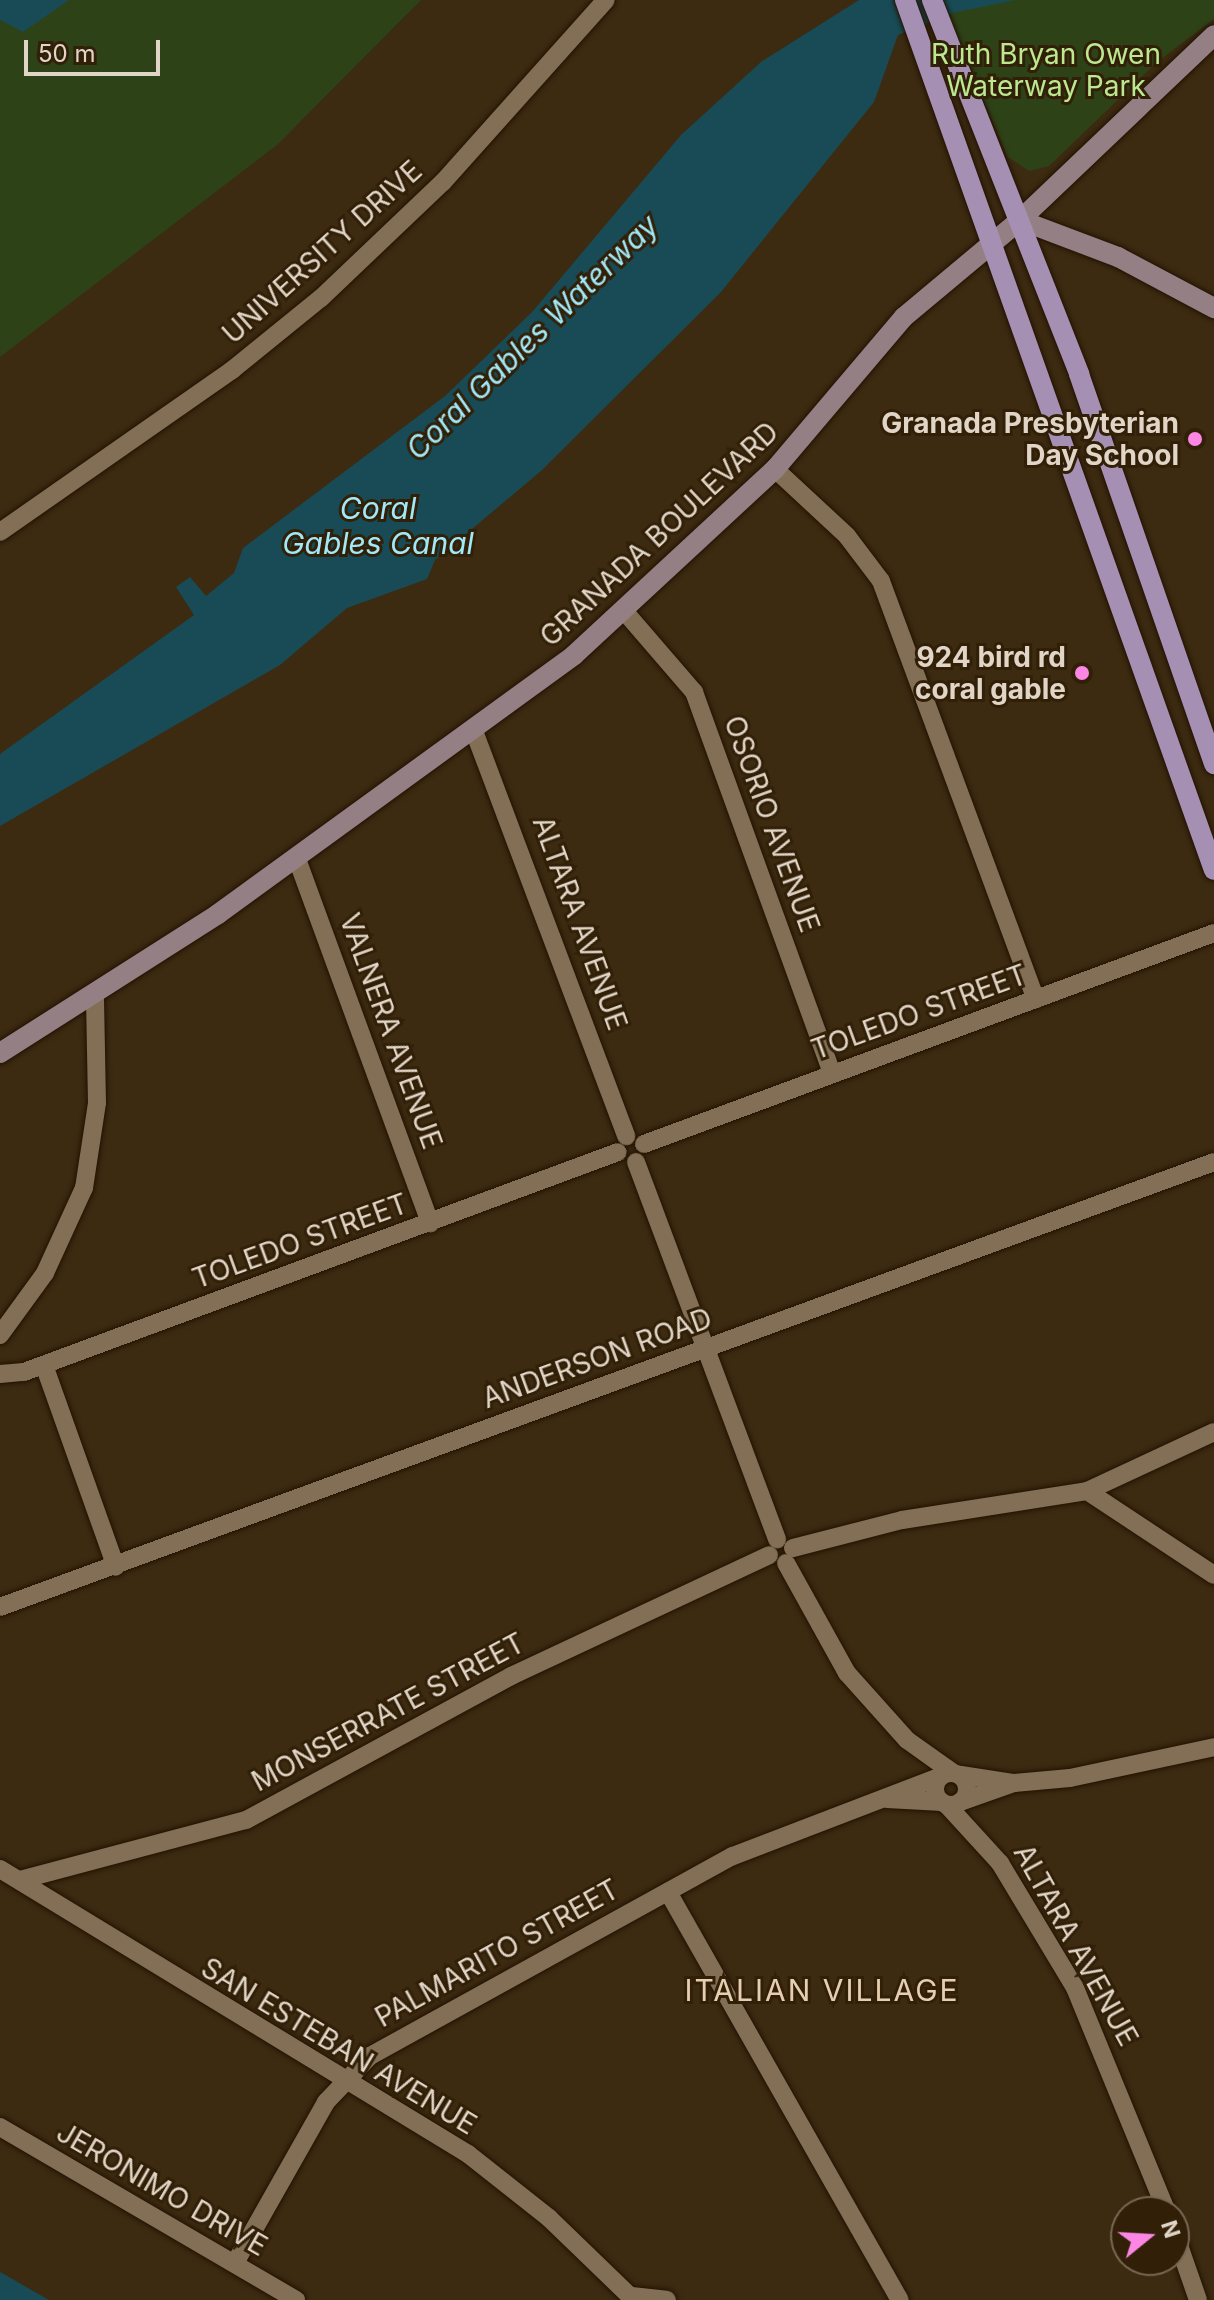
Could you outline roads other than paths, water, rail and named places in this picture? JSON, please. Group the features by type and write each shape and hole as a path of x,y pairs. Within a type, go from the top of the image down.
{"main road":[{"path":"905,0 987,243 1214,870"},
{"path":"932,0 1020,220 1214,764"}],"street":[{"name":"UNIVERSITY DRIVE","path":"0,532 232,370 321,298 449,176 606,0"},
{"name":"GRANADA BOULEVARD","path":"0,1053 95,995 297,859 474,731 625,612 775,469 904,317 987,243 1020,220 1214,35"},
{"path":"1020,220 1118,257 1214,308"},
{"path":"775,469 847,536 881,581 1036,999"},
{"name":"OSORIO AVENUE","path":"625,612 694,692 832,1074"},
{"name":"ALTARA AVENUE","path":"474,731 622,1144"},
{"name":"VALNERA AVENUE","path":"297,859 430,1223"},
{"name":"TOLEDO STREET","path":"644,1144 1214,933"},
{"path":"0,1335 45,1273 84,1188 97,1103 95,995"},
{"path":"622,1144 644,1144 636,1162 622,1144"},
{"name":"TOLEDO STREET","path":"0,1374 44,1365 430,1223 622,1144"},
{"name":"ALTARA AVENUE","path":"636,1162 781,1551 833,1655 951,1789 1082,2002 1161,2196"},
{"name":"ANDERSON ROAD","path":"0,1607 1214,1162"},
{"path":"44,1365 116,1567"},
{"name":"MONSERRATE STREET","path":"20,1880 246,1820 511,1676 781,1551 902,1520 1087,1491 1214,1432"},
{"path":"1087,1491 1214,1575"},
{"name":"ALTARA AVENUE","path":"907,1740 951,1789 985,1842"},
{"name":"PALMARITO STREET","path":"235,2263 342,2080 393,2042 762,1842 880,1799 1128,1770 1214,1747"},
{"name":"PALMARITO STREET","path":"880,1799 1014,1783"},
{"name":"SAN ESTEBAN AVENUE","path":"0,1869 497,2176 632,2298 667,2300"},
{"path":"668,1892 900,2300"},
{"name":"JERONIMO DRIVE","path":"0,2127 296,2300"},
{"path":"1190,2273 1200,2300 1214,2297"}],"water":[{"path":"0,0 69,0 23,32 0,20"},
{"name":"Coral Gables Canal","path":"859,0 1016,0 952,13 898,35 874,102 721,292 541,471 435,560 427,579 347,608 280,665 0,826 0,754 194,615 176,587 190,577 206,596 234,573 243,548 445,396 533,311 681,135 761,62"},
{"path":"0,2272 49,2300 0,2300"}],"place":[{"name":"Granada Presbyterian Day School","path":"1195,439"},
{"name":"924 bird rd coral gable","path":"1082,673"}],"district":[{"name":"ITALIAN VILLAGE","path":"822,1990"}],"park label":[{"name":"Ruth Bryan Owen Waterway Park","path":"1046,70"}],"water label":[{"name":"Coral Gables Waterway","path":"532,337"}]}
